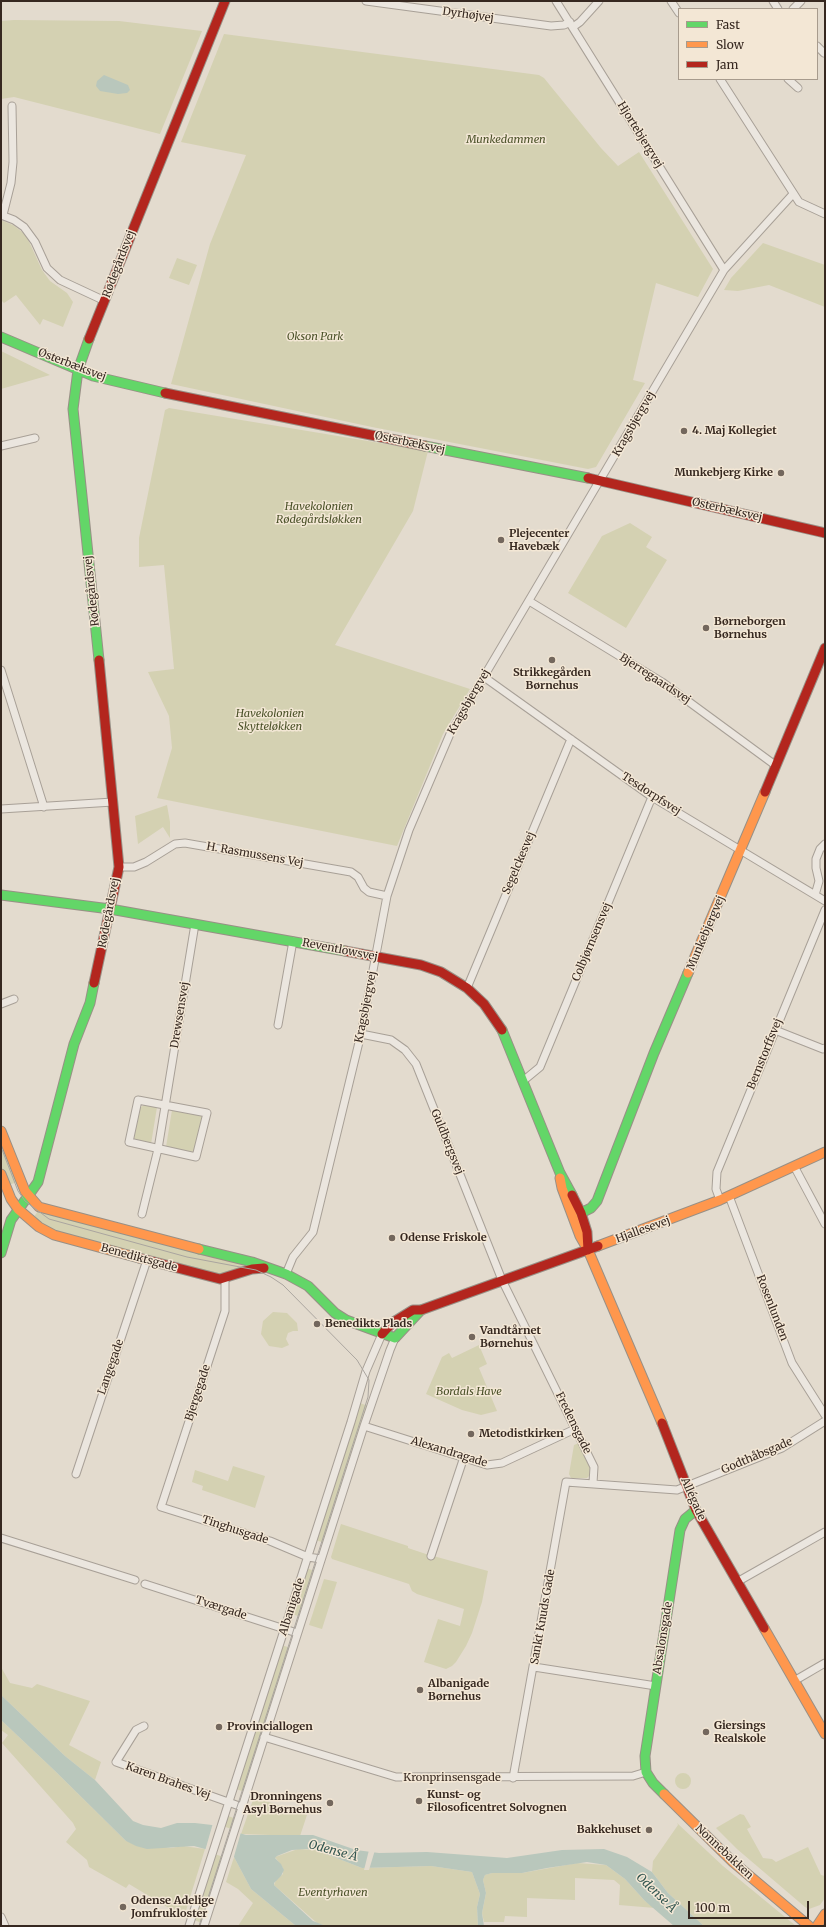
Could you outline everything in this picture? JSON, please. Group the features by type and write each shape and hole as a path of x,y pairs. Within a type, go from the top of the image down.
{"street":[{"name":"Rødegårdsvej","path":"1,1253 12,1220 38,1182 74,1044 90,1003 119,867 74,429 73,409 78,370 85,347 105,301 157,166 225,1"},
{"name":"Dyrhøjvej","path":"366,1 551,26 571,24"},
{"name":"Hjortebjergvej","path":"556,1 724,270"},
{"path":"571,24 580,22 599,1"},
{"path":"671,1 678,12"},
{"path":"818,47 824,53"},
{"path":"721,80 799,202 825,214"},
{"path":"789,80 798,88"},
{"path":"12,106 13,162 11,183 2,215 14,220 24,227 35,242 47,268 60,280 105,301"},
{"name":"Kragsbjergvej","path":"286,1274 293,1257 313,1232 361,1034 387,896 409,830 450,734 511,629 601,481 724,270 793,194"},
{"name":"Østerbæksvej","path":"1,337 94,376 144,389 601,481 825,533"},
{"path":"1,446 35,438"},
{"name":"Bjerregaardsvej","path":"529,601 662,682 775,765"},
{"name":"Munkebjergvej","path":"581,1213 590,1208 596,1201 654,1053 825,648"},
{"path":"1,670 44,807"},
{"name":"Tesdorpfsvej","path":"484,677 652,797 825,901"},
{"name":"Segelckesvej","path":"467,988 571,739"},
{"name":"Colbjørnsensvej","path":"522,1081 540,1067 652,797"},
{"path":"1,809 113,802"},
{"name":"H. Rasmussens Vej","path":"119,867 134,867 146,862 175,844 186,843 351,872 358,877 364,888 369,892 387,896"},
{"path":"815,895 819,881 816,868 816,859 820,849 825,844"},
{"name":"Reventlowsvej","path":"1,895 110,909 293,941 421,965 441,972 467,988 484,1004 496,1019 504,1034 560,1172 572,1192 581,1213 587,1232 588,1250"},
{"name":"Bernstorffsvej","path":"720,1200 716,1189 717,1172 825,910"},
{"name":"Drewsensvej","path":"142,1214 158,1148 195,924"},
{"path":"278,1025 293,941"},
{"path":"1,1004 14,999"},
{"path":"775,1030 823,1049 825,1048"},
{"name":"Guldbergsvej","path":"361,1034 391,1040 405,1050 416,1064 502,1280"},
{"path":"138,1100 207,1113 196,1157 158,1148 129,1142 138,1100"},
{"path":"1,1131 28,1196"},
{"name":"Hjallesevej","path":"456,1297 588,1250 720,1200 825,1152"},
{"path":"794,1166 825,1224"},
{"name":"Reventlowsvej","path":"560,1172 562,1188 580,1236 588,1250"},
{"path":"1,1174 11,1199 18,1210"},
{"name":"Benediktsgade","path":"28,1196 39,1207 53,1212 252,1262 286,1274 308,1286 335,1313 346,1320 395,1338"},
{"name":"Rosenlunden","path":"729,1196 792,1362 825,1415"},
{"name":"Benediktsgade","path":"18,1210 39,1227 54,1235 220,1279 225,1279 252,1269 268,1268"},
{"name":"Allégade","path":"588,1250 651,1395 696,1510 825,1734"},
{"name":"Langegade","path":"76,1474 147,1260"},
{"name":"Bjergegade","path":"161,1507 225,1311 225,1279"},
{"name":"Fredensgade","path":"502,1280 594,1467 593,1483"},
{"name":"Albanigade","path":"189,1926 308,1557 366,1371 382,1334 402,1316 413,1310 421,1310 456,1297"},
{"name":"Albanigade","path":"204,1926 297,1633 390,1350 400,1331 421,1310"},
{"name":"Godthåbsgade","path":"686,1486 782,1448 825,1421"},
{"name":"Alexandragade","path":"364,1426 487,1465 502,1463 575,1429"},
{"path":"432,1556 464,1457"},
{"name":"Sankt Knuds Gade","path":"513,1778 566,1482 593,1483"},
{"path":"593,1483 677,1490 686,1486"},
{"name":"Tinghusgade","path":"161,1507 270,1541 308,1557 322,1559"},
{"name":"Absalonsgade","path":"646,1772 645,1756 680,1530 684,1519 696,1510"},
{"path":"737,1582 825,1532"},
{"path":"1,1538 135,1580"},
{"name":"Tinghusgade","path":"308,1557 318,1569"},
{"name":"Tværgade","path":"145,1584 297,1633"},
{"path":"794,1681 825,1663"},
{"path":"534,1667 656,1686"},
{"name":"Karen Brahes Vej","path":"144,1726 136,1730 116,1762 242,1807"},
{"name":"Kronprinsensgade","path":"264,1737 396,1777 513,1778 633,1776 646,1772"},
{"name":"Nonnebakken","path":"646,1772 653,1783 733,1862 809,1926"},
{"path":"817,1926 825,1914"},
{"path":"1,1917 5,1926"}],"green space":[{"path":"1,21 119,21 202,31 160,134 14,97 1,99"},
{"path":"224,34 539,75 544,78 601,148 618,166 639,152 713,269 698,297 656,283 633,380 645,383 596,467 588,469 372,427 171,384 210,244 246,155 181,142"},
{"path":"1,220 13,225 26,235 42,270 50,281 67,293 73,302 63,327 43,319 40,325 16,295 4,303 1,300"},
{"path":"763,243 825,265 825,307 769,285 738,291 724,290 731,278"},
{"path":"177,258 197,265 189,285 169,278"},
{"path":"1,351 50,375 1,389"},
{"name":"Havekolonien Skytteløkken","path":"169,408 428,451 413,511 335,645 470,689 443,734 397,846 157,798 172,748 169,716 148,672 174,669 164,565 139,567 139,538 165,410"},
{"path":"630,523 652,537 646,547 667,560 626,628 568,593 602,536"},
{"path":"167,805 170,822 170,838 163,827 138,844 135,816"},
{"path":"145,1104 157,1107 151,1144 133,1139 140,1108"},
{"path":"172,1110 202,1116 196,1148 191,1153 166,1147"},
{"path":"1,1138 18,1182 8,1185 1,1166"},
{"path":"38,1211 247,1265 221,1275 56,1232 33,1218"},
{"path":"273,1312 287,1313 297,1323 298,1331 288,1333 286,1339 289,1345 282,1348 269,1346 261,1334 263,1321"},
{"name":"Bordals Have","path":"479,1345 487,1364 479,1368 497,1411 481,1415 462,1410 426,1394 442,1357 449,1353 452,1358"},
{"path":"360,1403 368,1406 324,1543 316,1540"},
{"path":"579,1443 591,1466 591,1474 587,1478 571,1478 569,1474 574,1445"},
{"path":"233,1466 265,1476 255,1508 202,1490 203,1486 192,1482 195,1470 228,1481"},
{"path":"341,1524 408,1546 408,1548 426,1554 488,1571 482,1602 472,1633 466,1646 452,1666 446,1669 424,1662 438,1619 460,1626 464,1609 417,1594 412,1591 409,1584 332,1559 331,1557"},
{"path":"306,1568 315,1571 301,1617 292,1614"},
{"path":"324,1579 337,1582 322,1629 309,1625"},
{"path":"282,1645 290,1648 245,1792 236,1789"},
{"path":"1,1667 10,1683 32,1688 37,1684 90,1701 69,1745 101,1762 95,1780 65,1756 1,1695"},
{"path":"1,1720 126,1841 171,1848 183,1846 205,1849 184,1917 129,1884 126,1888 89,1867 87,1860 66,1842 76,1829 73,1823 2,1743 8,1735 1,1730"},
{"path":"683,1773 689,1775 691,1781 689,1787 683,1789 677,1787 675,1781 677,1775"},
{"path":"254,1797 307,1815 300,1836 241,1834"},
{"path":"740,1814 744,1815 751,1827 747,1829 763,1858 772,1859 776,1862 808,1847 821,1875 825,1876 825,1898 820,1905 809,1909 805,1907 737,1849 716,1828"},
{"path":"226,1815 236,1819 202,1923 194,1920"},
{"path":"677,1823 723,1866 796,1926 704,1926 668,1893 652,1872 653,1861 678,1825"},
{"name":"Eventyrhaven","path":"298,1849 316,1850 362,1868 431,1866 472,1872 480,1894 477,1907 478,1926 326,1926 317,1923 274,1885 276,1880 283,1874 283,1868 275,1857"},
{"name":"Eventyrhaven","path":"234,1857 251,1889 296,1926 238,1926 253,1903 238,1889 226,1882"},
{"path":"577,1863 606,1865 625,1879 645,1901 655,1908 619,1905 620,1885 614,1880 575,1878 575,1900 527,1898 527,1917 505,1916 504,1922 484,1922 482,1913 486,1893 483,1880 485,1875 492,1873 522,1873"}],"water":[{"path":"104,75 128,85 130,90 127,93 118,94 100,91 96,86 97,81"},
{"name":"Odense Å","path":"1,1695 65,1756 95,1780 133,1821 143,1825 161,1828 177,1823 195,1823 212,1825 246,1835 313,1835 356,1850 379,1853 427,1852 507,1858 562,1850 604,1849 627,1857 652,1872 668,1893 704,1926 674,1926 645,1901 625,1879 606,1865 587,1862 522,1873 492,1873 485,1875 483,1880 486,1893 482,1913 484,1926 478,1926 477,1907 480,1894 472,1872 431,1866 362,1868 316,1850 306,1849 292,1850 275,1858 284,1870 274,1885 313,1921 326,1926 296,1926 251,1889 234,1857 194,1846 147,1849 126,1841 1,1720"}],"pier":[{"path":"213,1823 241,1832 233,1860 205,1851"},
{"path":"369,1850 375,1850 369,1870 364,1870"}],"tram line":[{"path":"1,1147 18,1191 25,1201 49,1219 187,1257 256,1270 271,1277 283,1285 357,1360 369,1380 368,1397 199,1926"}],"traffic: fast":[{"path":"1,337 93,376 165,393"},
{"path":"89,339 78,370 73,409 99,660"},
{"path":"425,446 588,478"},
{"path":"1,895 110,909 345,951"},
{"path":"581,1213 591,1208 597,1201 654,1053 688,973"},
{"path":"1,1253 11,1220 38,1182 74,1044 90,1003 94,983"},
{"path":"502,1030 560,1173 572,1195"},
{"path":"199,1249 252,1262 286,1274 308,1286 335,1313 346,1320 395,1338 421,1310"},
{"path":"664,1794 653,1783 646,1772 645,1756 680,1530 685,1519 696,1510"}],"traffic: slow":[{"path":"688,973 765,792"},
{"path":"1,1131 25,1191 39,1207 199,1249"},
{"path":"598,1246 720,1200 825,1152"},
{"path":"1,1174 11,1199 18,1209 39,1227 54,1235 139,1258"},
{"path":"560,1178 562,1188 580,1236 588,1250 662,1423"},
{"path":"764,1628 825,1734"},
{"path":"664,1794 733,1862 809,1926"},
{"path":"817,1926 825,1914"}],"traffic: jam":[{"path":"89,339 225,1"},
{"path":"165,393 425,446"},
{"path":"588,478 825,533"},
{"path":"765,792 825,648"},
{"path":"94,983 119,867 99,660"},
{"path":"345,951 421,965 441,972 467,988 484,1004 502,1030"},
{"path":"572,1195 581,1213 587,1232 588,1250"},
{"path":"382,1334 392,1323 413,1310 421,1310 598,1246"},
{"path":"139,1258 220,1279 252,1269 264,1268"},
{"path":"662,1423 696,1510 764,1628"}],"place":[{"name":"4. Maj Kollegiet","path":"684,431"},
{"name":"Munkebjerg Kirke","path":"781,473"},
{"name":"Plejecenter Havebæk","path":"501,540"},
{"name":"Børneborgen Børnehus","path":"706,628"},
{"name":"Strikkegården Børnehus","path":"552,660"},
{"name":"Odense Friskole","path":"392,1238"},
{"name":"Benedikts Plads","path":"317,1324"},
{"name":"Vandtårnet Børnehus","path":"472,1337"},
{"name":"Metodistkirken","path":"471,1434"},
{"name":"Albanigade Børnehus","path":"420,1690"},
{"name":"Provinciallogen","path":"219,1727"},
{"name":"Giersings Realskole","path":"706,1732"},
{"name":"Kunst- og Filosoficentret Solvognen","path":"419,1801"},
{"name":"Dronningens Asyl Børnehus","path":"330,1803"},
{"name":"Bakkehuset","path":"649,1830"},
{"name":"Odense Adelige Jomfrukloster","path":"123,1907"}],"park label":[{"name":"Munkedammen","path":"506,140"},
{"name":"Okson Park","path":"315,337"},
{"name":"Havekolonien Rødegårdsløkken","path":"319,513"}]}
